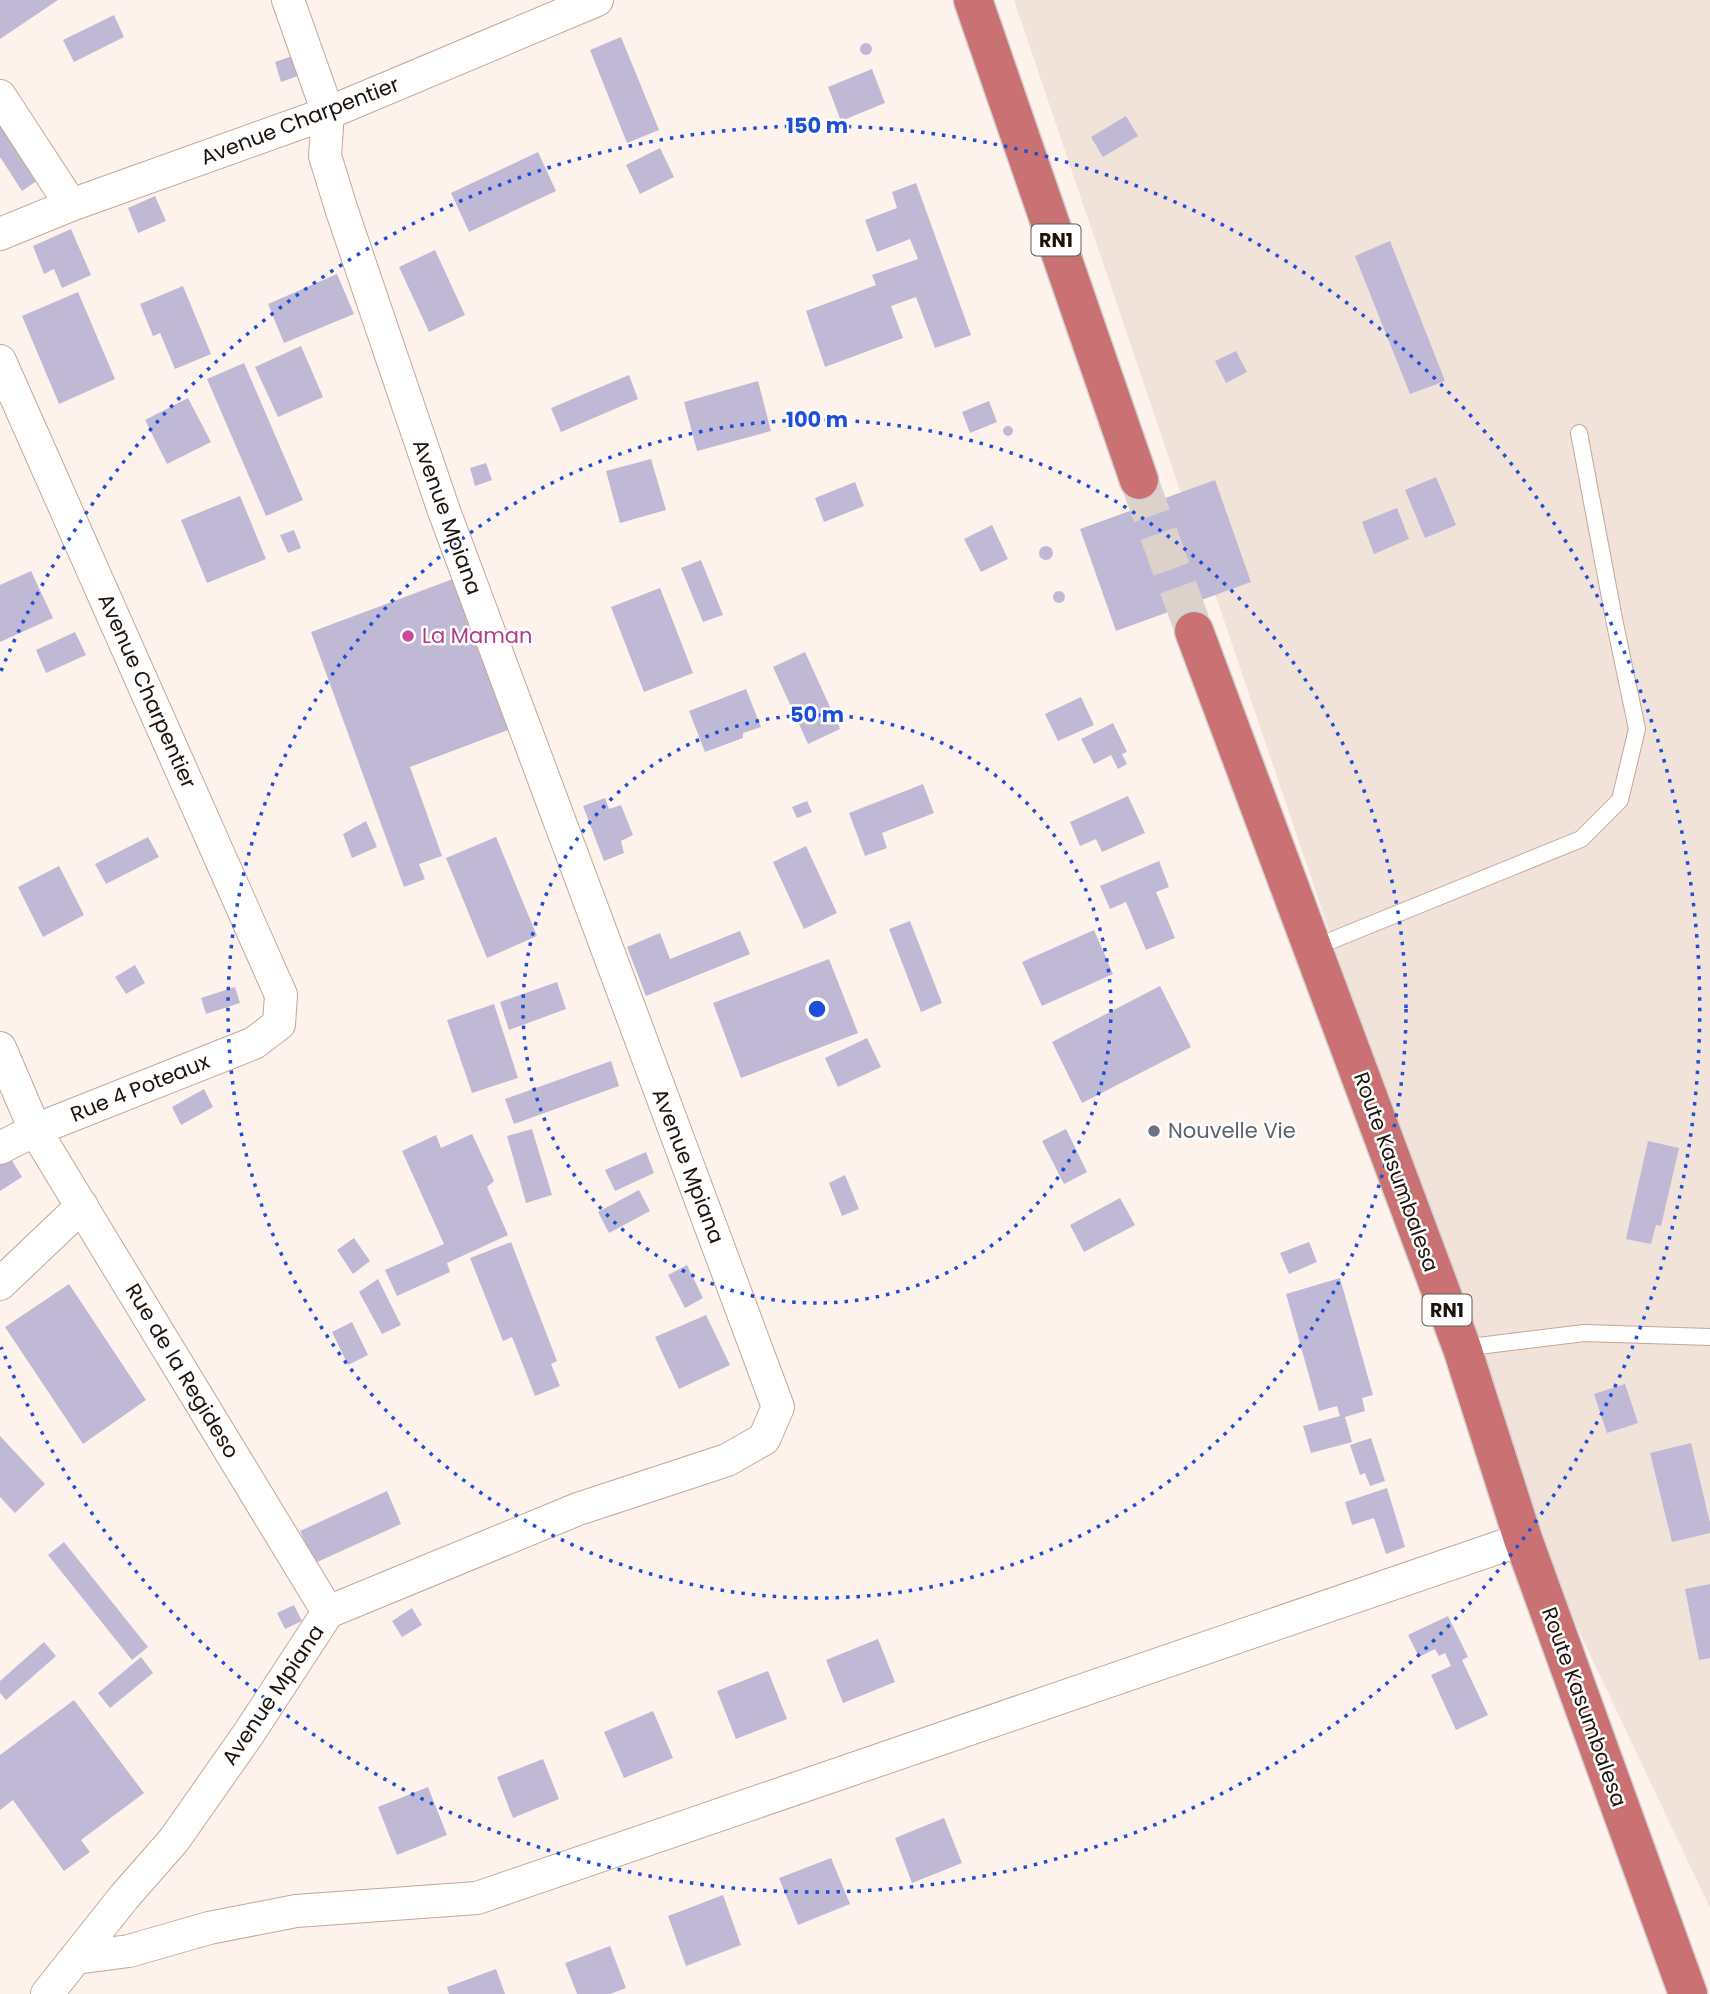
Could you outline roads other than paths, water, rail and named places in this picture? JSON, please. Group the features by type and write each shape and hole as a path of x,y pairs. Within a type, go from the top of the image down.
{"highway":[{"name":"RN1","path":"972,0 1139,480"},
{"name":"Route Kasumbalesa","path":"1194,631 1462,1348 1523,1539 1688,1994"}],"street":[{"name":"Avenue Mpiana","path":"47,1994 124,1897 174,1840 328,1612 578,1509 727,1460 764,1439 778,1407 444,511 325,156 328,113 288,0"},
{"name":"Avenue Charpentier","path":"0,234 71,205 328,113 597,0"},
{"path":"0,96 71,205"},
{"name":"Avenue Charpentier","path":"0,361 281,995 279,1024"},
{"name":"Rue 4 Poteaux","path":"0,1148 35,1130 254,1043 279,1024"},
{"name":"Rue de la Regideso","path":"0,1048 35,1130 328,1612"},
{"path":"0,1284 82,1206"},
{"path":"76,1958 130,1951 209,1928 296,1911 477,1898 1523,1539"}],"lane":[{"path":"1313,948 1581,839 1620,800 1637,729 1579,433"},
{"path":"1462,1348 1584,1333 1710,1337"}],"tunnel":[{"path":"1139,480 1194,631"}],"place":[{"name":"La Maman","path":"408,636"},
{"name":"Nouvelle Vie","path":"1154,1131"}]}
